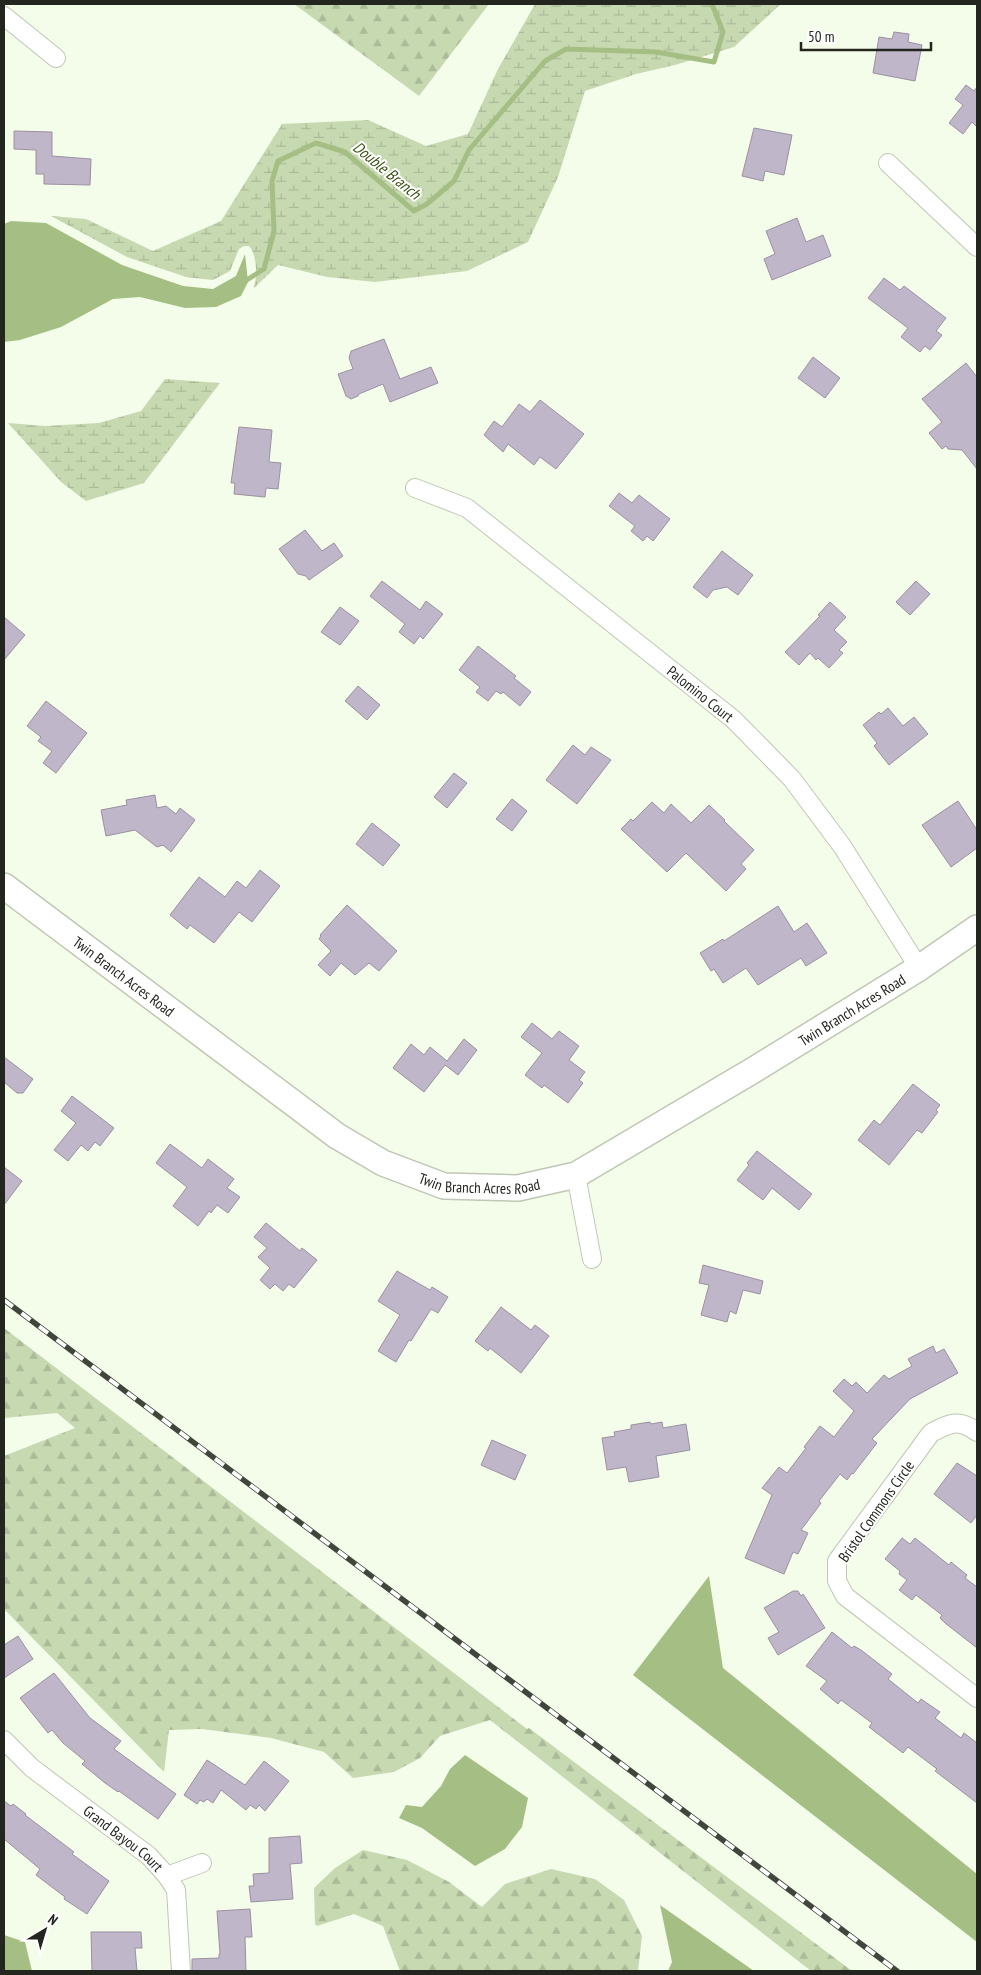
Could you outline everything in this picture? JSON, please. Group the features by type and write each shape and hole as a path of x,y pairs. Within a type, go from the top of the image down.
{"street":[{"path":"4,16 56,58"},
{"path":"888,163 977,247"},
{"name":"Palomino Court","path":"415,488 467,508 733,720 792,779 836,838 919,968"},
{"name":"Twin Branch Acres Road","path":"4,886 337,1136 383,1163 444,1186 518,1188 576,1176 919,968 977,928"},
{"path":"576,1176 592,1259"},
{"name":"Bristol Commons Circle","path":"977,1432 966,1424 948,1424 932,1433 836,1562 837,1581 845,1596 977,1698"},
{"name":"Grand Bayou Court","path":"4,1740 32,1768 150,1856 168,1876 176,1890 181,1971"},
{"path":"168,1876 202,1863"}],"green space":[{"path":"294,4 489,4 419,96"},
{"path":"535,4 781,4 734,47 675,65 636,74 585,91 558,177 528,242 467,271 375,282 327,277 278,265 253,289 256,279 256,267 254,255 249,246 239,249 230,271 213,280 186,277 127,257 51,216 86,219 153,251 221,221 282,124 368,120 426,146 468,134 498,69"},
{"path":"165,379 220,383 144,483 86,501 61,482 8,423 45,426 99,423 141,411"},
{"path":"4,1328 527,1729 529,1728 852,1971 811,1971 490,1720 440,1736 420,1758 394,1772 353,1778 324,1752 271,1738 202,1729 169,1730 164,1772 4,1609 4,1456 75,1428 57,1413 4,1418"},
{"path":"363,1850 407,1860 449,1882 482,1907 505,1884 551,1869 595,1879 624,1900 642,1936 638,1971 400,1971 383,1926 354,1914 317,1926 315,1924 314,1888 335,1868"}],"shaded area":[{"path":"11,221 46,223 122,265 183,286 213,289 236,276 245,254 248,282 241,296 216,307 185,308 140,297 113,299 61,327 20,340 4,342 4,224"},
{"path":"709,1576 723,1668 977,1874 977,1942 633,1675"},
{"path":"465,1755 528,1798 522,1827 505,1849 475,1866 422,1828 399,1818 406,1805 422,1807 441,1786 450,1769"},
{"path":"660,1905 754,1971 668,1971 672,1962"},
{"path":"4,1935 25,1942 32,1971 4,1971"}],"building":[{"path":"894,32 909,34 908,42 922,45 915,81 873,73 879,37 892,39"},
{"path":"966,85 974,91 977,87 977,127 972,122 963,134 949,123 963,105 955,99"},
{"path":"754,128 792,135 784,175 765,171 763,181 742,176"},
{"path":"14,131 52,132 52,156 91,159 90,185 44,184 44,174 36,174 36,150 14,149"},
{"path":"797,218 806,242 823,235 831,256 772,280 764,259 775,254 766,231"},
{"path":"884,278 900,290 904,286 946,318 936,331 942,335 930,350 925,346 920,352 901,337 908,328 868,298"},
{"path":"384,339 400,379 431,367 438,383 390,402 383,384 351,399 346,396 338,374 353,369 349,358 351,351"},
{"path":"813,357 840,378 825,398 798,378"},
{"path":"966,363 977,377 977,469 962,450 948,449 946,446 942,449 929,433 942,422 922,399"},
{"path":"540,400 584,434 556,469 540,457 534,465 508,444 503,452 484,435 494,421 502,427 519,404 530,412"},
{"path":"239,427 272,430 269,462 281,463 278,489 266,488 265,497 234,494 235,483 231,483"},
{"path":"619,493 632,503 639,495 670,519 653,541 647,536 643,541 631,531 635,526 609,506"},
{"path":"305,530 322,551 334,543 343,556 309,580 306,576 298,574 279,549"},
{"path":"722,551 753,575 738,595 727,587 713,590 707,598 693,587"},
{"path":"382,581 420,610 426,601 443,614 423,639 420,636 414,644 399,632 405,624 370,596"},
{"path":"916,581 930,594 910,615 896,602"},
{"path":"830,602 846,617 834,630 847,642 839,650 843,653 829,668 818,658 816,660 810,653 799,665 785,652 820,616 818,615"},
{"path":"340,607 359,621 340,645 321,632"},
{"path":"4,617 25,635 4,660"},
{"path":"478,646 516,676 514,678 531,692 520,706 503,692 501,694 496,691 488,701 476,692 480,687 459,670"},
{"path":"358,686 380,705 367,720 345,701"},
{"path":"46,701 87,733 56,773 43,763 52,751 38,741 41,737 27,726"},
{"path":"888,708 903,726 914,717 928,734 889,765 874,746 877,743 863,725 879,712 881,714"},
{"path":"573,745 585,755 591,747 611,760 577,804 546,780"},
{"path":"454,773 467,783 447,808 434,797"},
{"path":"155,795 157,808 166,806 176,814 180,808 195,820 171,852 163,845 157,847 135,830 106,836 101,810 127,805 126,800"},
{"path":"512,799 527,811 512,831 496,819"},
{"path":"958,801 977,830 977,848 951,867 922,825"},
{"path":"652,802 664,813 671,804 691,823 709,805 754,850 741,864 746,869 726,891 686,853 667,872 621,829 631,819 633,821"},
{"path":"372,823 400,845 383,866 356,844"},
{"path":"260,870 280,886 252,922 239,912 214,943 190,925 187,929 170,915 199,877 225,897 237,881 246,888"},
{"path":"347,905 397,951 379,971 369,963 355,975 341,963 330,976 318,965 331,951 319,939 320,935"},
{"path":"778,906 794,932 807,923 827,953 806,966 801,958 758,985 746,968 723,983 714,969 711,971 700,953 723,939 724,941"},
{"path":"532,1023 552,1039 559,1031 579,1046 569,1060 585,1072 579,1080 583,1083 568,1103 544,1085 542,1088 525,1075 542,1053 521,1037"},
{"path":"464,1039 477,1050 458,1075 445,1065 424,1092 393,1068 411,1044 424,1055 430,1047 447,1061"},
{"path":"4,1057 33,1079 23,1093 17,1093 4,1082"},
{"path":"913,1084 940,1105 936,1110 938,1112 922,1133 917,1130 889,1165 858,1140 874,1120 880,1125"},
{"path":"72,1096 114,1128 100,1146 95,1142 88,1151 81,1145 68,1161 54,1150 76,1123 61,1111"},
{"path":"170,1144 202,1168 208,1159 234,1179 227,1188 240,1197 228,1213 217,1205 211,1213 209,1211 198,1226 173,1206 187,1187 156,1163"},
{"path":"757,1151 812,1194 799,1210 772,1188 763,1200 737,1180"},
{"path":"4,1167 22,1181 4,1205"},
{"path":"266,1223 300,1251 302,1248 317,1260 294,1288 289,1284 283,1291 275,1284 270,1289 260,1280 270,1268 258,1257 267,1248 254,1237"},
{"path":"703,1265 763,1281 760,1294 743,1290 736,1314 730,1311 727,1322 701,1315 709,1285 699,1283"},
{"path":"397,1271 430,1290 432,1287 448,1297 438,1313 431,1309 396,1362 378,1351 400,1315 378,1301"},
{"path":"501,1307 531,1330 535,1325 549,1336 521,1373 490,1348 488,1351 475,1341"},
{"path":"933,1346 936,1353 944,1349 958,1373 910,1399 872,1439 877,1443 853,1474 847,1480 840,1474 819,1501 821,1503 801,1530 808,1533 798,1554 793,1552 784,1574 745,1558 772,1495 762,1488 779,1467 787,1473 820,1426 834,1437 854,1411 833,1391 844,1379 852,1386 856,1382 867,1393 884,1375 889,1379 912,1366 908,1359"},
{"path":"650,1422 651,1424 662,1422 663,1428 686,1424 690,1450 656,1456 659,1477 629,1482 626,1467 607,1470 602,1438 615,1436 614,1432 631,1429 631,1425"},
{"path":"492,1440 526,1455 515,1480 481,1465"},
{"path":"957,1463 977,1476 977,1515 971,1523 934,1494"},
{"path":"902,1538 910,1544 915,1538 949,1565 951,1562 967,1575 965,1578 977,1587 977,1648 945,1623 940,1618 942,1615 916,1595 912,1600 899,1590 907,1580 899,1574 900,1571 885,1559"},
{"path":"793,1591 798,1591 801,1596 803,1594 825,1628 778,1655 768,1638 779,1632 764,1608"},
{"path":"832,1632 852,1648 854,1646 861,1650 892,1674 888,1679 918,1703 921,1699 940,1712 935,1718 961,1738 964,1733 977,1743 977,1803 935,1771 937,1769 908,1747 903,1753 869,1727 872,1723 841,1700 838,1704 820,1689 827,1681 806,1666"},
{"path":"18,1636 33,1659 4,1678 4,1645"},
{"path":"54,1673 90,1718 121,1741 114,1749 176,1794 158,1819 105,1783 82,1764 85,1761 63,1743 52,1730 48,1733 20,1698"},
{"path":"207,1760 245,1785 264,1761 289,1781 265,1811 259,1805 256,1809 250,1805 246,1810 221,1790 213,1803 207,1799 204,1802 200,1800 197,1804 184,1795"},
{"path":"4,1801 11,1806 13,1804 74,1852 72,1854 109,1881 87,1914 64,1899 65,1897 36,1875 40,1869 4,1839"},
{"path":"300,1836 302,1863 290,1864 293,1899 251,1902 249,1886 254,1886 253,1874 269,1873 269,1838"},
{"path":"250,1909 252,1937 245,1937 246,1971 192,1971 192,1959 219,1958 217,1911"},
{"path":"91,1932 141,1932 142,1948 135,1948 137,1971 92,1971"}],"waterway":[{"name":"Double Branch","path":"242,283 264,269 274,231 272,181 278,161 316,143 345,152 414,211 427,204 454,181 469,150 545,61 566,49 656,52 714,62 723,32 712,4"}],"railway":[{"path":"4,1300 897,1971"}]}
